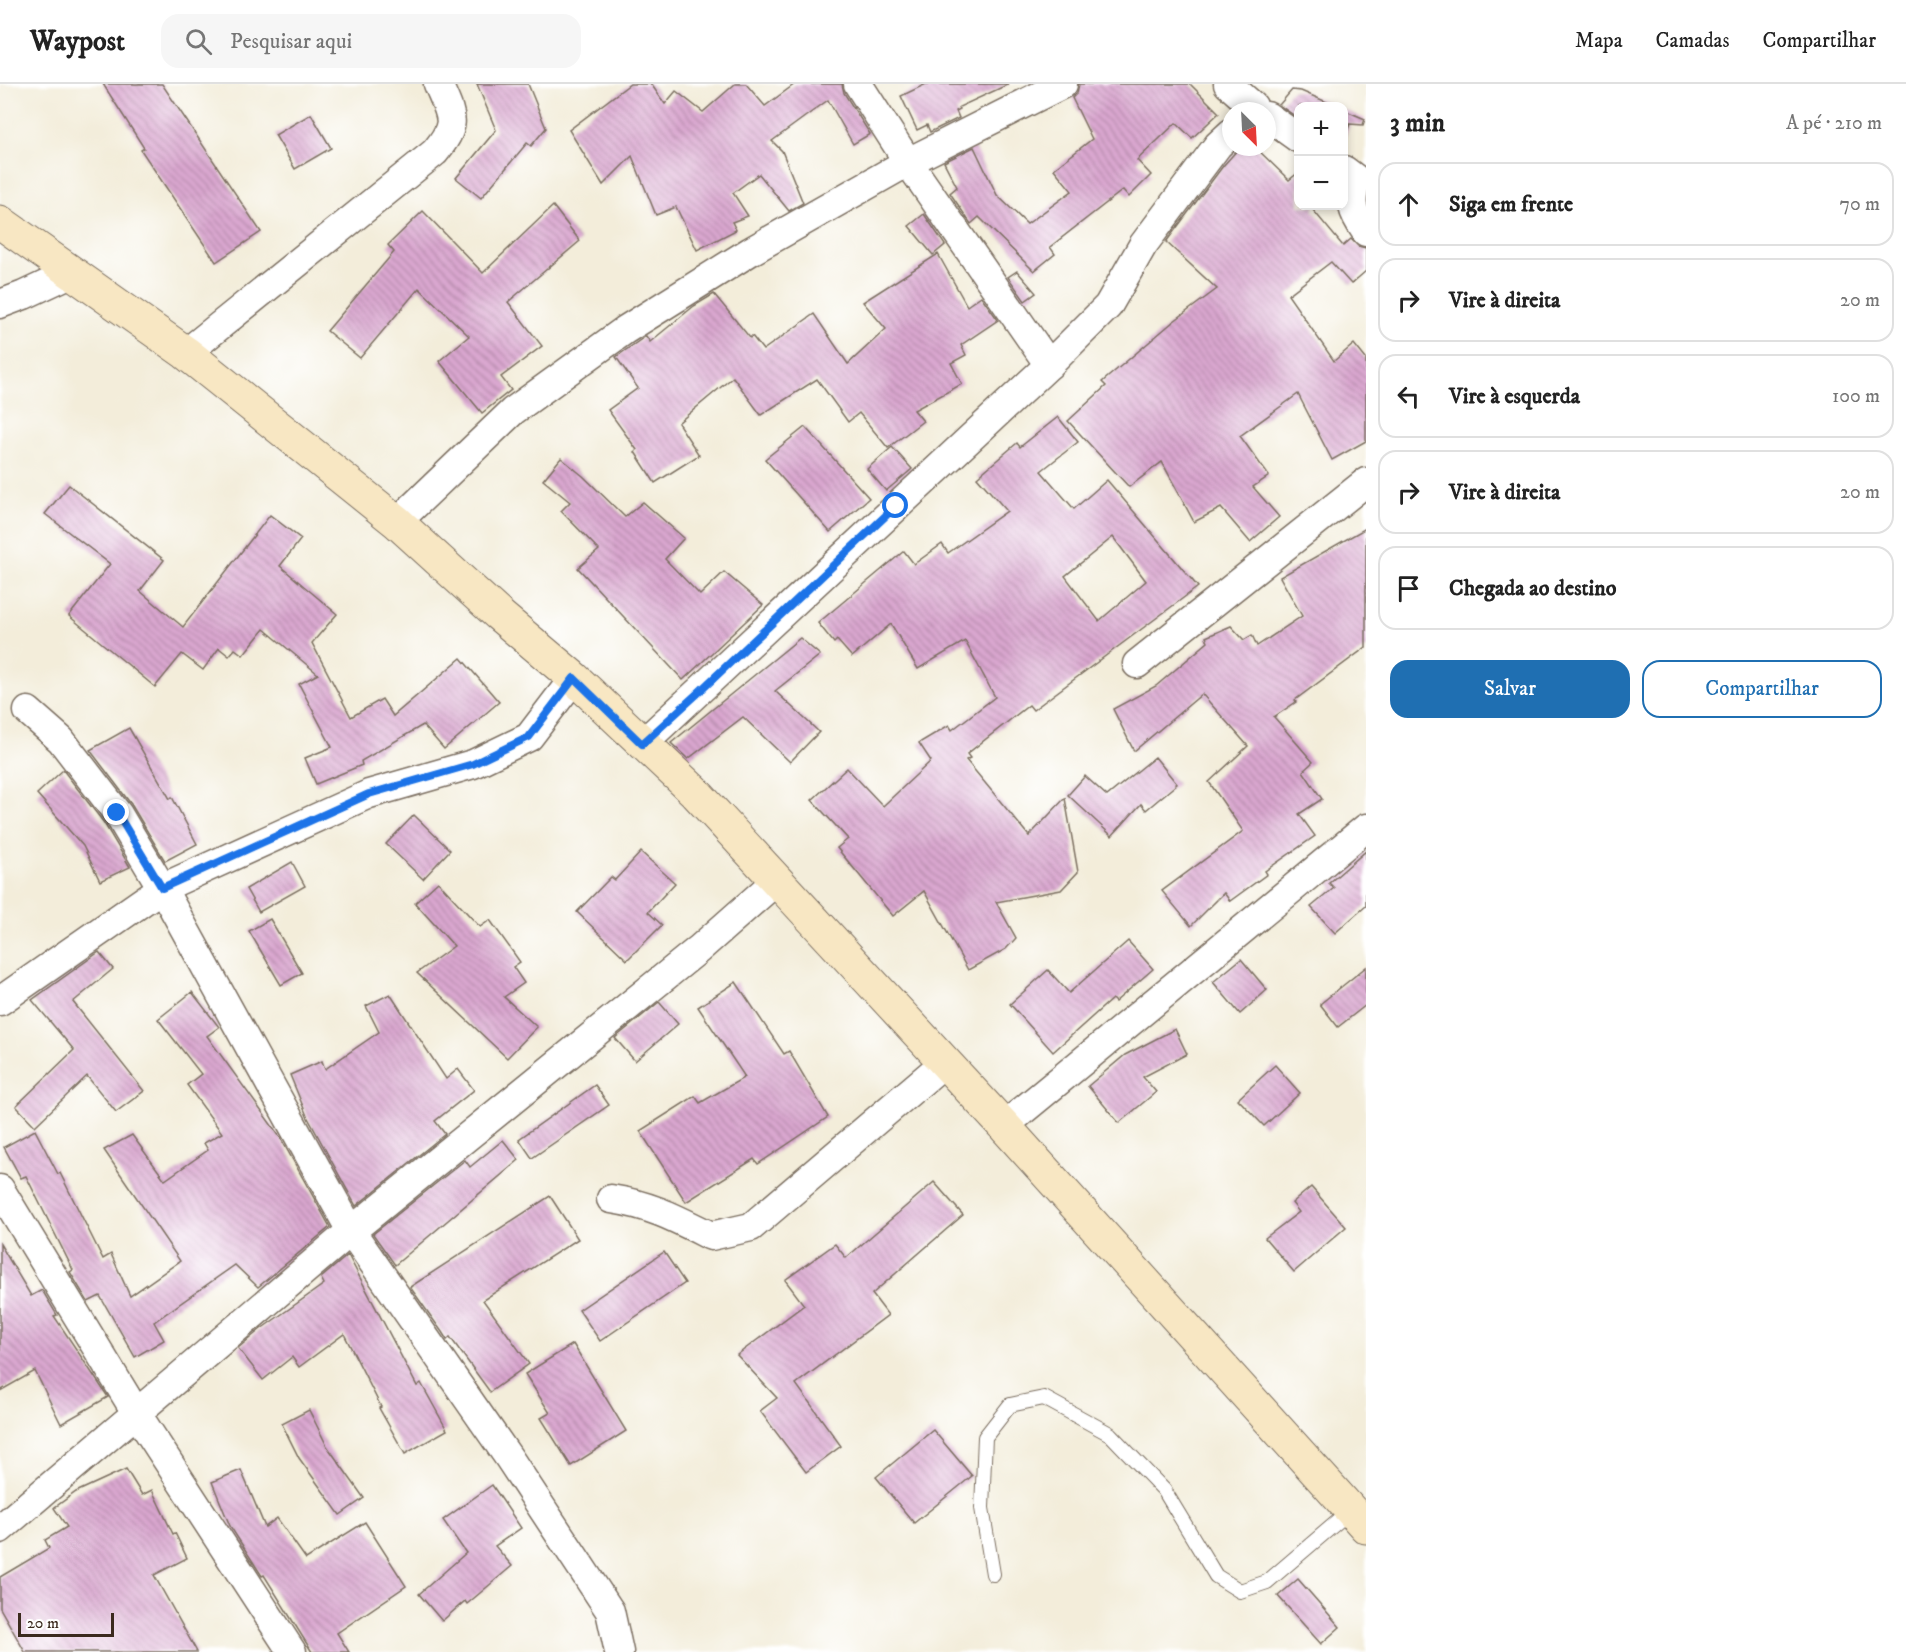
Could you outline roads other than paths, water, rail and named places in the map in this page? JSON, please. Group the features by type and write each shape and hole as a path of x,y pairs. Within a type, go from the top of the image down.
{"main road":[{"path":"0,222 186,353 397,522 498,614 574,678 695,792 1004,1126 1358,1519"}],"street":[{"path":"186,353 435,152 449,135 451,115 438,84"},
{"path":"858,84 908,162 1049,365"},
{"path":"397,522 513,411 625,330 751,251 908,162 1063,84"},
{"path":"1228,84 1247,102"},
{"path":"1276,123 1294,135"},
{"path":"642,744 1049,365 1108,306 1143,245 1222,141"},
{"path":"1348,173 1356,179 1351,202 1366,232"},
{"path":"0,304 24,296 73,272"},
{"path":"1137,664 1366,482"},
{"path":"0,1002 162,888 369,794 473,764 529,737 574,678"},
{"path":"28,711 61,740 117,813 162,888 351,1231 509,1458 610,1611 619,1652"},
{"path":"1004,1126 1366,828"},
{"path":"0,1529 351,1231 699,949 777,880"},
{"path":"611,1199 639,1204 664,1212 711,1236 751,1227 945,1062"},
{"path":"0,1189 137,1414 292,1652"}],"lane":[{"path":"993,1574 982,1508 985,1437 1010,1405 1044,1398 1110,1434 1164,1490 1216,1576 1240,1591 1268,1582 1358,1519"}]}
